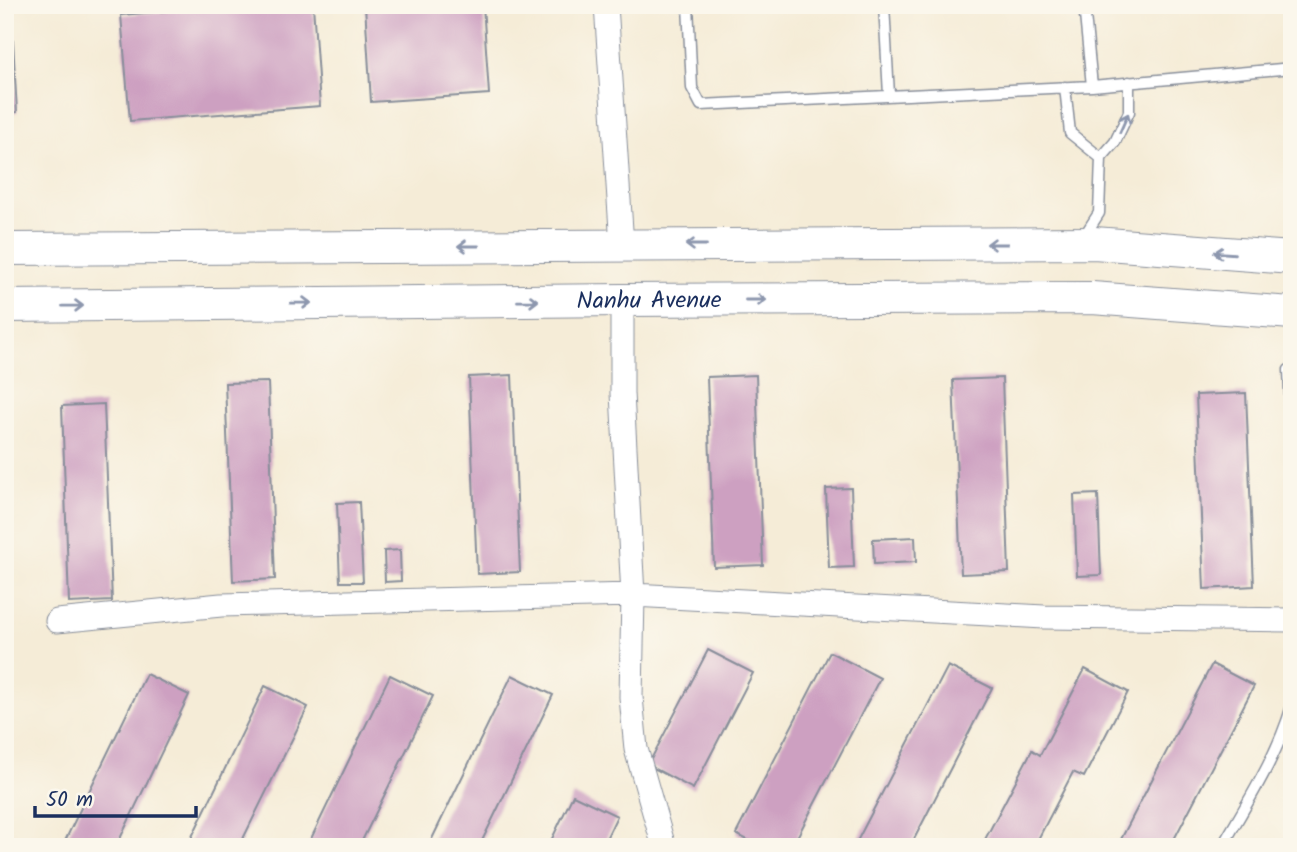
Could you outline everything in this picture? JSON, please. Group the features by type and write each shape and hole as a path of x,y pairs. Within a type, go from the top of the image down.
{"main road":[{"path":"5,249 1080,243 1292,258"},
{"name":"Nanhu Avenue","path":"5,306 1092,298 1292,313"}],"street":[{"path":"606,5 622,245"},
{"path":"622,300 622,393 633,595 631,697 636,749 664,847"},
{"path":"57,621 221,605 633,595 1044,617 1292,620"}],"lane":[{"path":"688,5 692,88 701,106 1092,86 1292,68"},
{"path":"884,5 888,95"},
{"path":"1084,5 1092,86"},
{"path":"1080,243 1099,213 1101,158 1115,142 1129,111 1129,82"},
{"path":"1065,87 1070,133 1101,158"},
{"path":"1289,370 1292,440"},
{"path":"1222,847 1269,765 1292,706"}],"building":[{"path":"236,5 313,5 320,106 130,121 121,15"},
{"path":"365,5 483,5 489,94 371,102"},
{"path":"13,41 17,112 5,113 5,42"},
{"path":"512,375 520,572 477,574 469,377"},
{"path":"756,375 763,565 714,567 707,377"},
{"path":"1002,378 1009,572 961,574 953,380"},
{"path":"268,382 275,579 233,581 225,383"},
{"path":"1246,393 1254,586 1204,589 1196,395"},
{"path":"104,404 112,601 69,603 62,406"},
{"path":"851,488 854,567 829,568 826,489"},
{"path":"1098,494 1101,575 1077,576 1074,495"},
{"path":"359,502 363,582 340,582 337,503"},
{"path":"915,537 916,562 874,564 873,539"},
{"path":"400,550 401,581 385,582 384,551"},
{"path":"708,650 753,673 693,789 648,765"},
{"path":"830,652 880,678 792,847 761,847 736,834"},
{"path":"1212,664 1254,686 1170,847 1110,847 1113,842 1118,845"},
{"path":"948,666 992,688 910,847 854,847"},
{"path":"1085,669 1128,692 1084,777 1073,772 1034,847 981,847 1032,750 1040,755"},
{"path":"146,674 189,695 116,847 62,847"},
{"path":"390,675 433,696 359,847 307,847"},
{"path":"512,675 553,695 479,847 428,847"},
{"path":"265,686 308,707 239,847 187,847"},
{"path":"573,795 617,816 602,847 548,847"}]}
